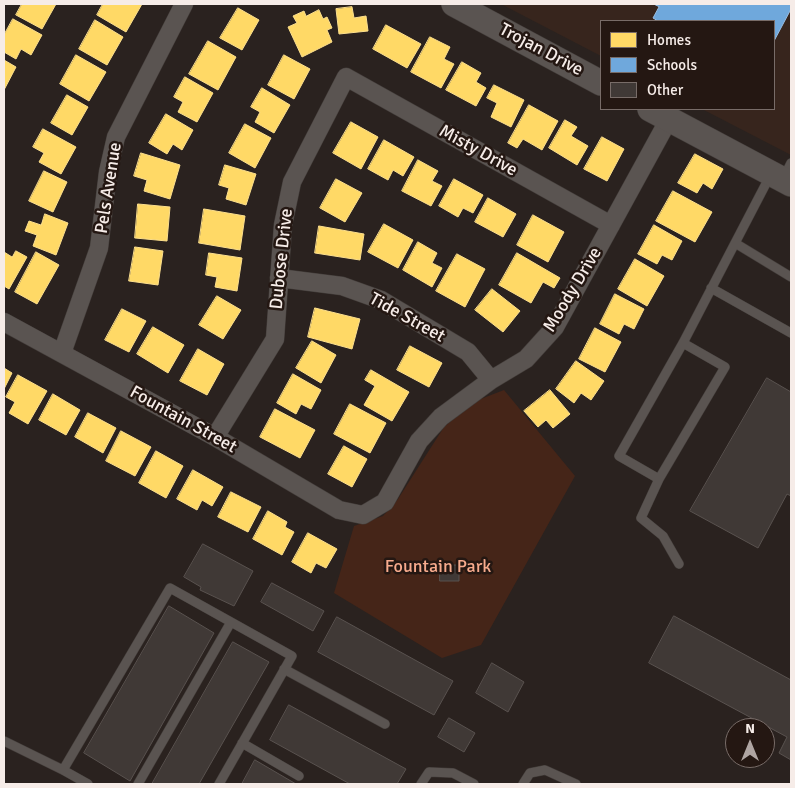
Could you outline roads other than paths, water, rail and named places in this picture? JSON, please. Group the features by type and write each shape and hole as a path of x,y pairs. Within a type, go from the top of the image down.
{"street":[{"name":"Pels Avenue","path":"62,353 99,248 108,172 116,137 184,4"},
{"name":"Trojan Drive","path":"454,4 600,81"},
{"name":"Misty Drive","path":"346,77 611,225"},
{"name":"Dubose Drive","path":"215,437 275,339 283,225 292,182 346,77"},
{"name":"Moody Drive","path":"363,515 386,502 420,441 441,417 492,380 526,360 555,327 611,225 659,114"},
{"path":"659,114 784,175"},
{"name":"Tide Street","path":"278,278 342,286 381,300 468,352 492,380"},
{"name":"Fountain Street","path":"4,322 215,437 339,510 363,515"}],"lane":[{"path":"659,479 619,456 683,343 734,243 784,175"},
{"path":"734,243 791,277"},
{"path":"711,288 791,333"},
{"path":"679,564 663,536 641,518 659,479 725,367 683,343"},
{"path":"63,770 170,588 292,656 219,784"},
{"path":"138,784 231,622"},
{"path":"284,669 384,724"},
{"path":"4,741 88,784"},
{"path":"242,743 298,776"},
{"path":"523,784 530,773 545,770 576,784"},
{"path":"421,784 429,772 453,773 474,784"}],"park label":[{"name":"Fountain Park","path":"438,567"}]}
